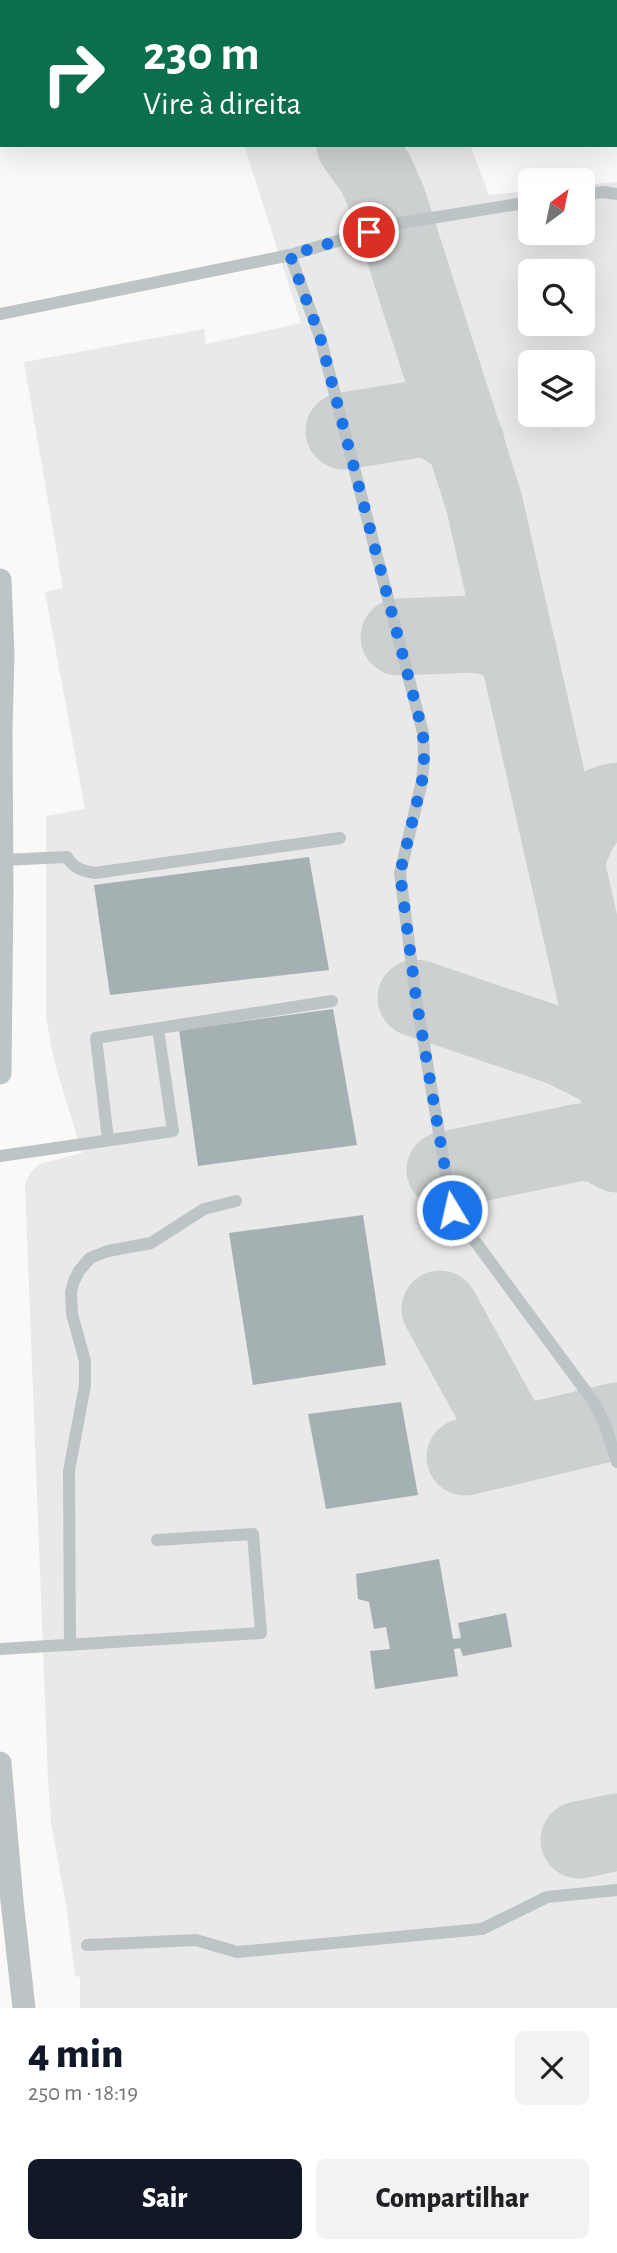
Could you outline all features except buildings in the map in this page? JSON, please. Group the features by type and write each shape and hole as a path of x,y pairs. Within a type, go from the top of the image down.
{"street":[{"path":"0,580 4,655 1,730 0,1073"},
{"path":"0,1763 24,2008"}],"lane":[{"path":"595,193 617,194"},
{"path":"0,314 290,255 396,224 518,204"},
{"path":"290,255 320,337 423,733 422,781 400,873 416,998 452,1210 593,1401 605,1424 617,1462"},
{"path":"2,860 67,857 81,870 95,873 340,838"},
{"path":"108,1139 96,1038 331,1001"},
{"path":"0,1156 173,1131 158,1029"},
{"path":"70,1645 69,1471 85,1385 85,1361 72,1314 71,1292 74,1281 90,1258 108,1251 151,1243 204,1209 236,1200"},
{"path":"0,1649 261,1633 253,1534 157,1540"},
{"path":"87,1945 195,1940 237,1952 482,1929 547,1897 617,1890"}],"shaded area":[{"path":"245,147 471,147 489,195 518,192 518,245 595,245 595,184 617,182 617,2008 80,2008 80,1977 75,1976 67,1911 51,1822 48,1779 25,1184 30,1173 39,1164 82,1153 54,1061 46,1017 46,816 85,809 45,592 63,588 24,362 204,329 206,344 301,323"}],"taxiway":[{"path":"356,147 375,172 388,201 484,502 617,1089"},
{"path":"344,431 424,418 444,426 466,442"},
{"path":"399,637 472,634 493,637 518,651"},
{"path":"566,862 583,823 597,809 617,801"},
{"path":"416,998 561,1047 613,1073"},
{"path":"445,1170 581,1142 601,1145 617,1154"},
{"path":"440,1309 515,1445"},
{"path":"465,1457 617,1421"},
{"path":"579,1840 617,1832"}],"route":[{"path":"369,232 290,255 320,337 423,733 422,781 400,873 416,998 452,1210"}]}
